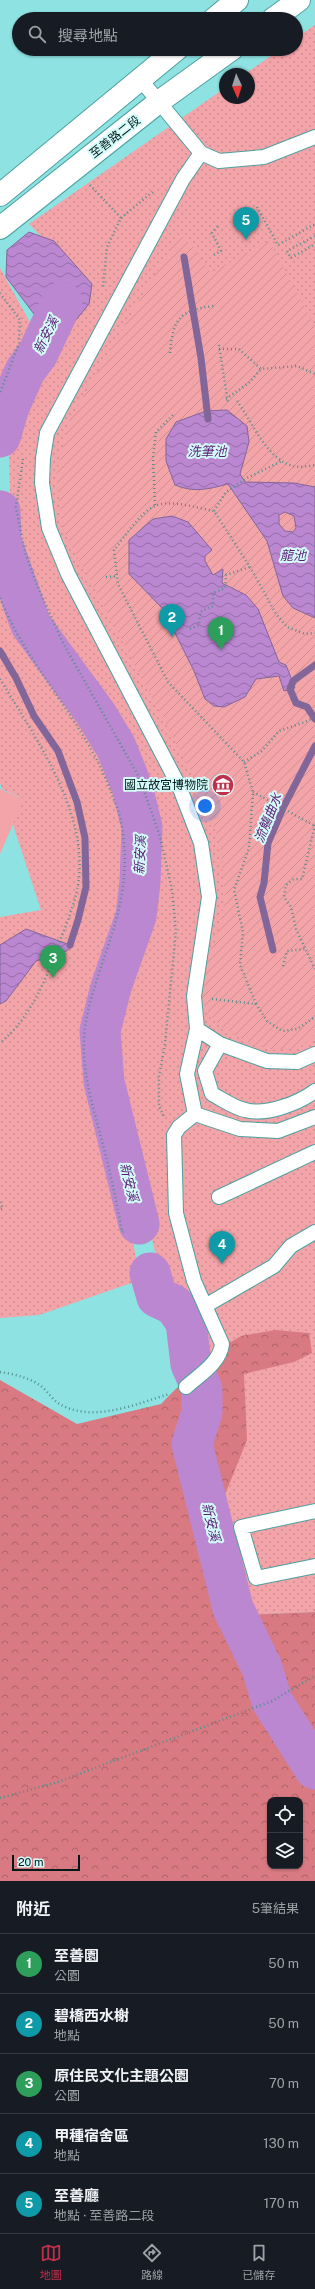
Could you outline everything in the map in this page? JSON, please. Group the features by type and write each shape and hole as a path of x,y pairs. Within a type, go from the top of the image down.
{"street":[{"path":"222,12 237,0"},
{"path":"283,12 299,0"},
{"path":"0,195 168,56"},
{"name":"至善路二段","path":"0,227 160,101 222,56"}],"lane":[{"path":"140,79 160,101 201,153 219,161 264,157 315,137"},
{"path":"195,1114 187,1074 197,1029 194,996 210,897 201,843 179,786 68,574 49,528 42,483 43,458 47,433 176,193 201,153"},
{"path":"197,1029 220,1044 267,1061 297,1062 315,1054"},
{"path":"220,1044 205,1071 212,1094 246,1111 274,1110 315,1091"},
{"path":"195,1114 240,1129 278,1131 315,1117"},
{"path":"186,1387 218,1358 222,1344 194,1281 176,1213 174,1135 178,1127 195,1114"},
{"path":"219,1197 315,1152"},
{"path":"205,1306 274,1266 290,1246 315,1232"},
{"path":"315,1511 241,1527 256,1578 315,1566"}],"path":[{"path":"121,218 161,185"},
{"path":"257,207 278,245 315,224"},
{"path":"214,255 221,251 212,233 218,226"},
{"path":"315,236 287,251 290,258 315,244"},
{"path":"0,293 20,320 19,343 0,393"},
{"path":"170,353 172,335 179,319 189,310 214,306"},
{"path":"228,403 226,399 219,347 239,349 261,369"},
{"path":"226,399 250,382 261,369 297,366 315,374"},
{"path":"237,401 247,414 259,438 282,461 294,467 315,465"},
{"path":"155,505 153,458 156,432 174,414"},
{"path":"214,511 226,492 246,478 282,461"},
{"path":"315,632 305,634 287,627 276,614 250,567 214,511 173,504 155,505 145,512 114,550 118,584 151,646 168,682 244,762 253,792 248,848 234,890 243,932 240,964 256,1004 267,1021 282,1031 297,1029 315,1017"},
{"path":"190,629 199,625 200,612 213,606 213,594 225,588 226,575 250,567"},
{"path":"106,577 118,576"},
{"path":"0,598 9,620 33,660 71,714 88,743 105,776 120,818 125,853 125,873 121,900 87,1014 84,1058 88,1087 112,1176 122,1232 125,1231"},
{"path":"151,646 155,645"},
{"path":"0,679 48,758 68,808 79,849 78,885 50,967 26,1015 12,1033 0,1043"},
{"path":"244,762 262,751 279,731 315,717"},
{"path":"253,792 315,826 302,879 294,879 286,886 284,897 291,907 296,929 315,969"},
{"path":"283,966 287,951 305,949"},
{"path":"209,999 256,1004"},
{"path":"0,1202 3,1208 0,1209"},
{"path":"0,1372 14,1374 38,1384 58,1403 84,1410 117,1410 186,1387"},
{"path":"0,1798 58,1782 272,1701 315,1676"}],"shaded area":[{"name":"國立故宮博物院","path":"315,25 315,1612 241,1615 218,1512 205,1354 189,1298 162,1282 118,1092 114,1035 148,927 155,841 106,729 52,631 11,538 9,449 44,367 87,283 29,224 219,92 219,104 255,104 255,68 254,68 271,56 303,56 303,33"},
{"path":"180,234 198,253 210,273 269,241 315,326 315,1035 299,1048 273,1050 245,1041 222,1027 206,1011 201,998 200,980 207,956 216,940 225,899 220,843 191,771 63,530 56,477 69,421 137,304"},
{"path":"0,268 32,326 0,407"},
{"path":"0,590 53,679 99,749 130,827 131,885 120,936 91,1020 93,1078 125,1198 140,1280 39,1315 0,1318 0,917 41,910 12,822 22,798 2,789 0,783"},
{"path":"0,789 24,799 0,854"}],"green space":[{"path":"275,1330 309,1333 312,1353 294,1362 244,1374 247,1440 218,1512 241,1615 315,1612 315,1881 0,1881 0,1380 77,1424 161,1404 209,1355 241,1336"}],"water":[{"path":"29,232 54,241 92,284 89,304 48,354 38,353 33,349 37,318 6,277 7,250"},
{"path":"227,410 247,426 249,442 240,474 245,482 294,483 315,487 315,618 293,608 283,596 267,541 228,484 208,489 195,490 175,485 166,461 166,439 176,422 206,411","holes":["285,512 294,516 296,528 293,532 285,531 279,524 279,515"]},
{"path":"172,516 188,522 212,550 205,556 205,561 213,575 223,569 222,583 246,595 258,609 279,662 286,665 295,688 284,691 279,676 256,679 245,697 224,707 214,706 205,699 194,671 163,609 129,574 129,540 153,519"},
{"path":"26,929 73,946 65,952 36,961 6,1001 0,1004 0,945"}],"waterway":[{"path":"184,257 201,358 208,419"},
{"name":"新安溪","path":"0,437 9,407 25,371 38,353 62,302"},
{"name":"新安溪","path":"0,511 1,541 31,625 96,714 116,747 132,787 142,827 140,882 136,916 111,987 100,1031 104,1082 139,1224"},
{"path":"0,651 16,678 34,716 58,751 77,802 85,838 86,887 70,945"},
{"name":"流觴曲水","path":"315,665 293,681 290,689 296,703 307,707 315,719"},
{"name":"流觴曲水","path":"273,950 260,897 264,883 268,843 283,808 315,746"},
{"name":"新安溪","path":"150,1273 157,1297 174,1305 186,1322 191,1364 202,1389 202,1412 192,1444 233,1608 262,1668 272,1701 315,1769"}],"place":[{"name":"至善廳","path":"246,240"},
{"name":"碧橋西水榭","path":"172,637"},
{"name":"至善園","path":"221,650"},
{"name":"國立故宮博物院","path":"223,785"},
{"name":"原住民文化主題公園","path":"53,978"},
{"name":"甲種宿舍區","path":"222,1264"}],"water label":[{"name":"洗筆池","path":"207,451"},
{"name":"龍池","path":"293,555"}]}
